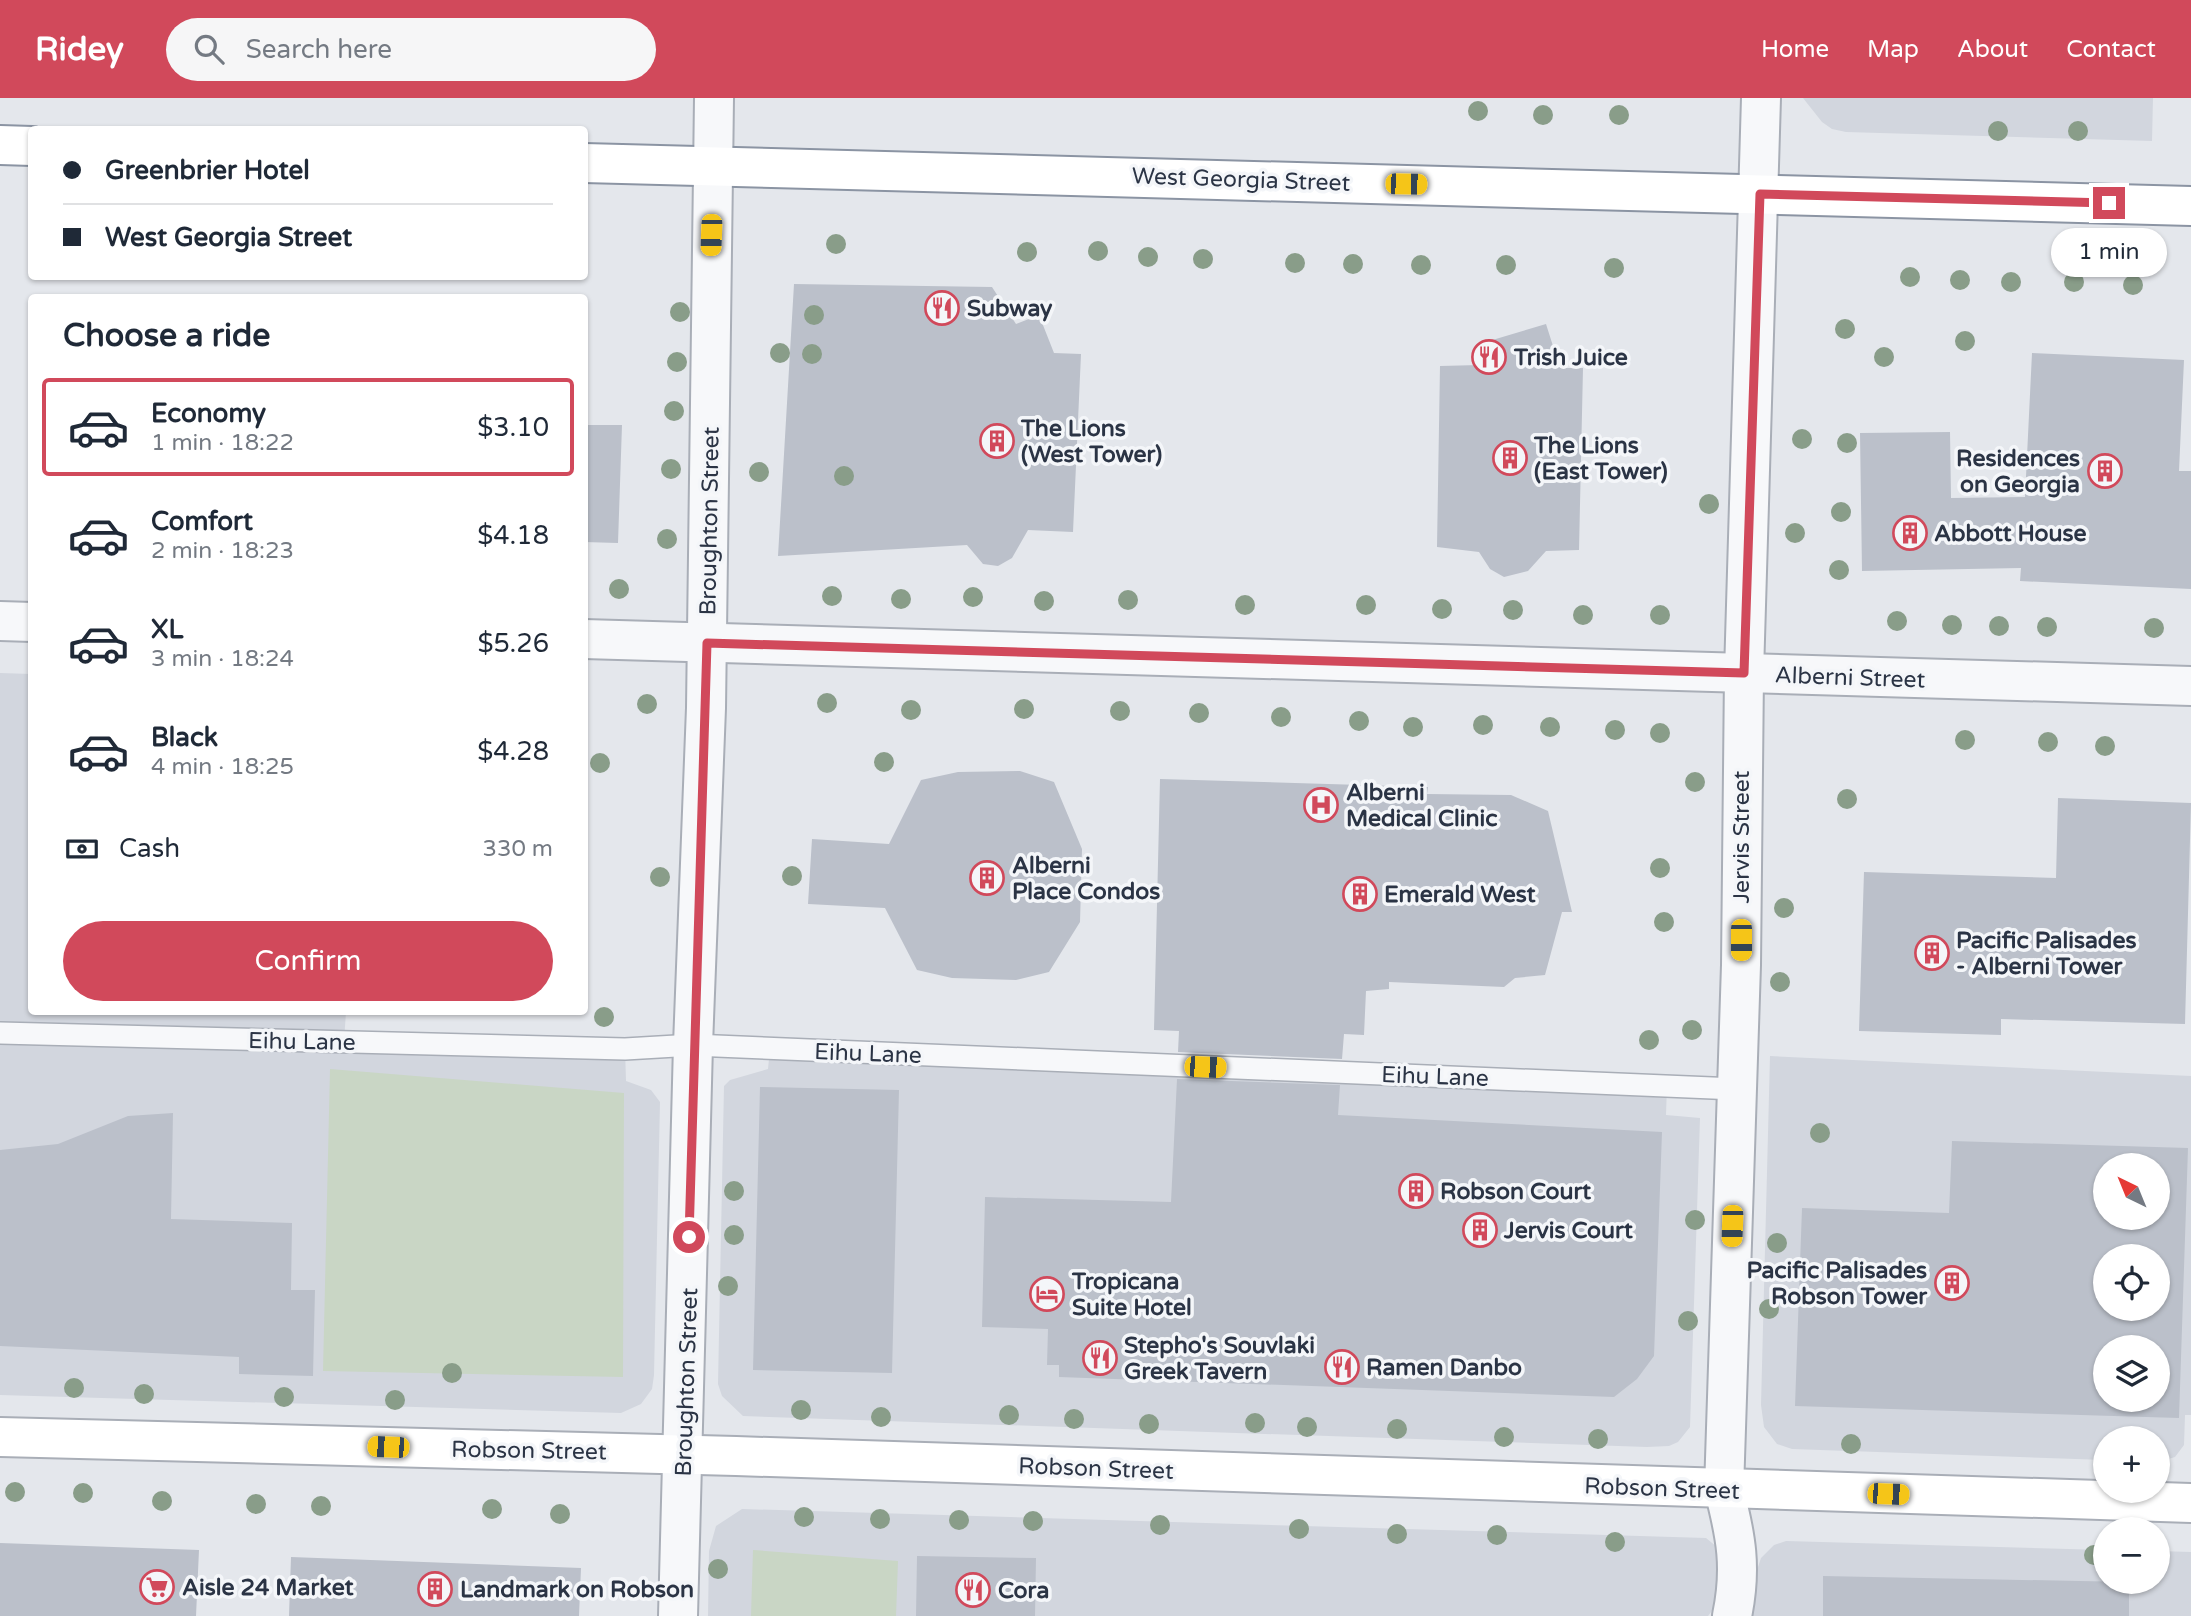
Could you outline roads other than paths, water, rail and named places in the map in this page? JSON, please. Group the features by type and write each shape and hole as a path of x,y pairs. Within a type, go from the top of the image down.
{"main road":[{"path":"0,145 28,146"},
{"name":"West Georgia Street","path":"588,163 2191,206"},
{"name":"Robson Street","path":"0,1437 684,1455 2191,1503"}],"street":[{"name":"Broughton Street","path":"678,1616 707,643 714,98"},
{"name":"Jervis Street","path":"1732,1616 1737,1592 1738,1543 1724,1490 1737,1088 1744,673 1761,98"},
{"path":"0,621 28,622"},
{"name":"Alberni Street","path":"588,639 2191,686"}],"lane":[{"name":"Eihu Lane","path":"0,1033 625,1049 693,1045 1737,1088"}],"place":[{"name":"Subway","path":"942,308"},
{"name":"Trish Juice","path":"1489,357"},
{"name":"The Lions (West Tower)","path":"997,441"},
{"name":"The Lions (East Tower)","path":"1510,458"},
{"name":"Residences on Georgia","path":"2105,471"},
{"name":"Abbott House","path":"1910,533"},
{"name":"Alberni Medical Clinic","path":"1321,805"},
{"name":"Alberni Place Condos","path":"987,878"},
{"name":"Emerald West","path":"1360,894"},
{"name":"Pacific Palisades - Alberni Tower","path":"1932,953"},
{"name":"Robson Court","path":"1416,1191"},
{"name":"Jervis Court","path":"1480,1230"},
{"name":"Pacific Palisades Robson Tower","path":"1952,1283"},
{"name":"Tropicana Suite Hotel","path":"1047,1294"},
{"name":"Stepho's Souvlaki Greek Tavern","path":"1100,1358"},
{"name":"Ramen Danbo","path":"1342,1367"},
{"name":"Aisle 24 Market","path":"157,1587"},
{"name":"Landmark on Robson","path":"435,1589"},
{"name":"Cora","path":"973,1590"}]}
